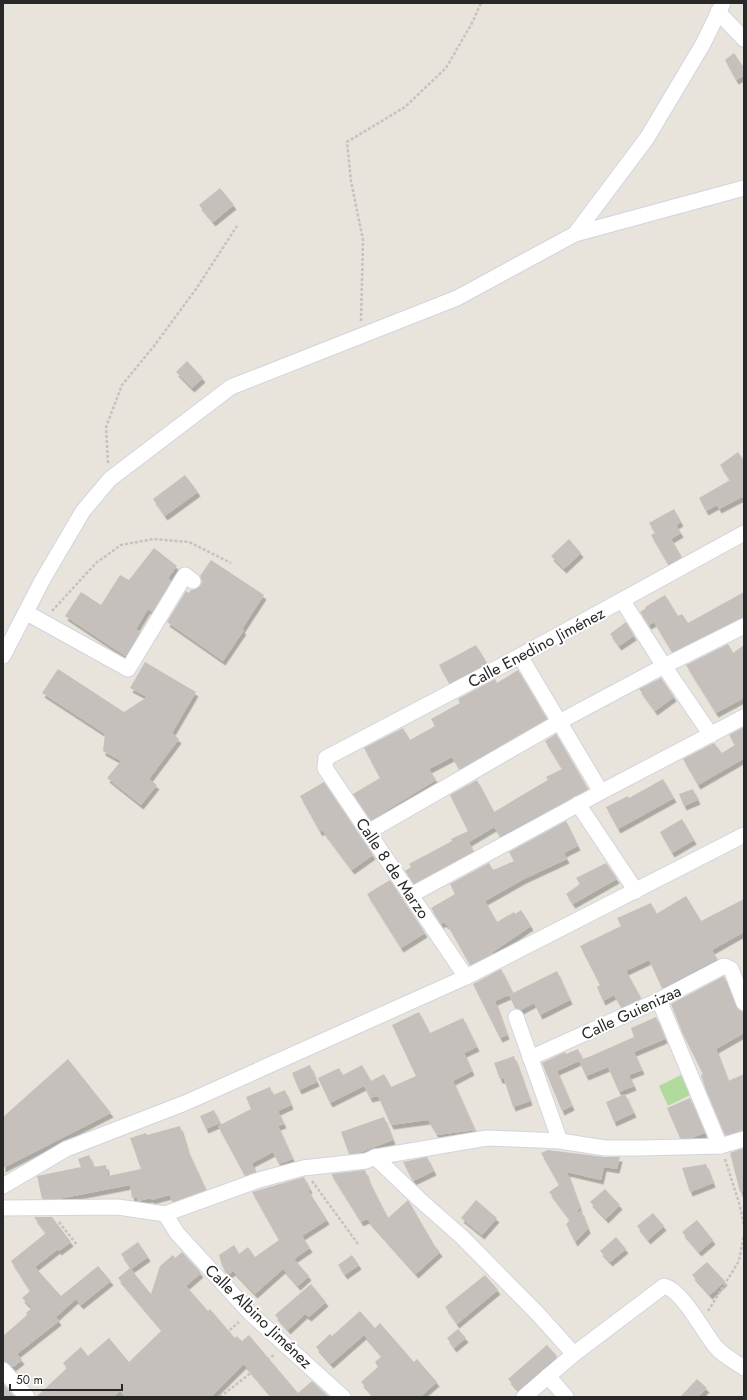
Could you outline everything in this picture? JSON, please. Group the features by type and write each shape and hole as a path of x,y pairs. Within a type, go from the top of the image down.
{"street":[{"path":"575,234 647,138 703,44 720,7 744,39"},
{"path":"3,656 43,579 83,511 110,479 231,388 457,298 575,234 744,188"},
{"name":"Calle Enedino Jiménez","path":"326,758 520,656 744,533"},
{"path":"30,606 128,669 185,575 193,581"},
{"path":"622,600 664,666 711,735"},
{"path":"368,832 559,722 664,666 744,626"},
{"path":"520,656 600,792"},
{"path":"411,895 600,792 744,717"},
{"name":"Calle 8 de Marzo","path":"326,758 325,768 466,977"},
{"path":"578,804 636,891"},
{"path":"3,1186 66,1149 185,1103 466,977 744,835"},
{"name":"Calle Guienizaa","path":"530,1058 659,1000 724,966 731,969 744,1002"},
{"path":"659,1000 720,1146"},
{"path":"516,1017 560,1141"},
{"path":"3,1208 48,1209 118,1207 165,1214 259,1180 303,1168 366,1161 374,1157 487,1138 560,1141 605,1148 720,1146 744,1139"},
{"path":"374,1157 418,1199 462,1237 538,1314 574,1354"},
{"name":"Calle Albino Jiménez","path":"165,1214 177,1234 250,1313 343,1397"},
{"path":"524,1397 574,1354 664,1286 672,1287 700,1323 715,1346 725,1356 744,1368"},
{"path":"3,1370 27,1397"},
{"path":"548,1376 566,1397"}],"path":[{"path":"361,336 363,240 351,181 347,142 405,107 446,68 472,24 481,3"},
{"path":"110,479 106,427 122,385 154,346 196,289 237,226"},
{"path":"30,606 52,611 96,563 120,545 154,539 189,542 231,563"},
{"path":"720,1146 740,1206 744,1226"},
{"path":"303,1168 358,1244"},
{"path":"48,1209 77,1245"},
{"path":"700,1323 725,1287 739,1261 744,1234"},
{"path":"196,1397 170,1373 201,1349 209,1348 250,1313"},
{"path":"220,1397 286,1344"}],"green space":[{"path":"681,1075 690,1095 668,1106 659,1086"}],"building":[{"path":"734,53 744,68 744,76 736,80 725,60"},
{"path":"220,188 234,205 213,222 199,205"},
{"path":"187,361 203,378 192,388 176,372"},
{"path":"738,452 744,461 744,499 742,497 719,509 717,505 706,511 699,498 730,480 720,465"},
{"path":"185,475 198,492 165,516 153,499"},
{"path":"674,509 681,522 676,525 681,533 671,539 682,557 668,564 651,535 655,533 649,523"},
{"path":"569,539 581,553 564,569 551,556"},
{"path":"154,548 177,566 168,578 171,581 152,612 148,609 136,629 140,632 125,656 65,616 81,592 101,605 120,575 129,580"},
{"path":"211,560 264,595 242,629 244,630 223,661 167,622 186,591 189,593 191,590 200,586 202,582 200,576"},
{"path":"744,592 744,617 672,652 654,622 649,625 640,612 646,608 645,607 665,595 678,616 682,614 688,623"},
{"path":"626,622 634,636 619,646 610,634"},
{"path":"728,644 733,653 744,645 744,698 716,713 686,665"},
{"path":"476,645 487,663 449,683 439,665"},
{"path":"145,662 196,692 172,733 179,739 149,779 157,785 141,805 107,778 121,761 103,751 105,734 42,693 58,669 124,712 147,697 130,688"},
{"path":"518,670 547,719 459,769 452,757 429,769 436,780 371,820 353,794 380,778 364,748 403,728 410,740 435,726 431,719 460,703 458,699 495,679 497,683"},
{"path":"661,678 674,697 655,711 639,689"},
{"path":"744,727 744,760 743,759 698,785 683,759 714,743 722,753 735,745 729,735"},
{"path":"556,734 588,789 500,836 494,827 469,842 473,851 414,883 405,871 411,867 409,864 452,841 451,839 468,831 450,795 477,780 494,812 548,780 546,777 562,769 545,741"},
{"path":"663,779 674,798 618,829 606,807 628,796 629,798"},
{"path":"324,782 373,855 352,870 322,830 320,832 300,796"},
{"path":"693,789 698,800 684,806 679,794"},
{"path":"682,819 694,840 672,853 660,832"},
{"path":"566,821 578,846 564,853 567,859 524,879 485,901 497,922 514,912 515,914 521,910 531,926 493,953 470,965 447,924 446,925 444,922 441,924 431,908 455,894 450,884 489,863 493,870 514,861 509,852"},
{"path":"606,863 617,879 573,904 566,894 580,884 576,878"},
{"path":"390,880 425,933 401,948 367,894"},
{"path":"686,896 701,921 744,899 744,932 712,950 717,959 662,988 649,960 626,971 641,998 621,1007 614,995 603,1001 597,987 600,985 580,946 621,926 617,918 651,903 656,914"},
{"path":"501,969 513,993 557,971 570,1000 540,1015 534,1003 521,1010 515,1008 509,995 495,1001 507,1035 500,1038 473,984"},
{"path":"724,976 736,1006 744,1013 744,1033 716,1049 728,1081 744,1074 744,1130 725,1135 706,1090 701,1075 703,1074 683,1034 671,1004"},
{"path":"419,1012 430,1033 463,1018 477,1047 464,1053 472,1071 453,1081 475,1130 437,1135 428,1120 391,1125 378,1096 370,1098 364,1086 330,1103 318,1078 339,1068 343,1075 362,1065 371,1081 384,1074 391,1087 416,1076 392,1025"},
{"path":"656,1017 665,1039 634,1052 642,1070 629,1075 634,1086 619,1092 608,1067 586,1076 579,1061 557,1071 572,1106 562,1111 542,1063 565,1052 566,1054 578,1049 582,1059 591,1056 634,1037 631,1028"},
{"path":"514,1056 530,1101 513,1107 504,1079 500,1079 494,1063"},
{"path":"68,1059 111,1113 3,1168 3,1117"},
{"path":"310,1065 317,1082 299,1090 292,1073"},
{"path":"270,1087 273,1095 285,1090 291,1105 278,1111 284,1124 278,1126 293,1159 279,1164 273,1152 252,1163 255,1172 245,1176 218,1126 251,1109 246,1097"},
{"path":"625,1094 634,1113 614,1122 606,1102"},
{"path":"690,1098 705,1133 691,1138 680,1138 667,1108"},
{"path":"214,1110 220,1123 206,1129 200,1116"},
{"path":"384,1117 393,1140 359,1153 349,1154 341,1132"},
{"path":"180,1126 187,1149 206,1190 172,1202 170,1195 151,1200 151,1198 138,1201 137,1197 132,1198 130,1185 58,1199 42,1199 37,1176 81,1167 78,1159 89,1155 94,1167 106,1165 108,1176 141,1169 130,1138"},
{"path":"744,1148 744,1191 740,1192 730,1153"},
{"path":"548,1150 604,1157 620,1157 617,1169 604,1167 601,1180 567,1172 580,1208 577,1210 578,1213 581,1210 588,1229 575,1242 566,1224 570,1220 549,1192 559,1185 541,1153"},
{"path":"427,1157 434,1171 413,1181 403,1162"},
{"path":"706,1164 713,1183 690,1192 682,1168"},
{"path":"365,1170 388,1218 408,1200 434,1245 440,1252 416,1274 367,1219 361,1222 331,1174"},
{"path":"304,1177 310,1189 308,1190 327,1220 302,1236 310,1248 294,1259 309,1276 298,1286 283,1269 255,1294 233,1271 229,1274 222,1266 219,1255 234,1245 239,1254 248,1247 255,1257 279,1240 252,1192"},
{"path":"605,1189 620,1205 606,1219 590,1202"},
{"path":"476,1200 497,1218 482,1235 461,1218"},
{"path":"653,1213 664,1226 648,1240 637,1226"},
{"path":"34,1217 52,1217 71,1242 59,1251 58,1249 35,1267 61,1296 98,1266 111,1281 81,1305 76,1299 56,1317 59,1321 17,1354 22,1360 13,1367 3,1361 3,1336 27,1315 26,1313 32,1308 22,1298 30,1291 11,1261 46,1233"},
{"path":"697,1220 713,1240 699,1252 682,1232"},
{"path":"616,1237 626,1249 610,1262 600,1251"},
{"path":"138,1242 148,1257 131,1269 121,1254"},
{"path":"182,1252 201,1273 186,1286 208,1311 210,1309 235,1338 237,1336 242,1341 249,1335 298,1393 312,1381 329,1397 272,1397 244,1364 211,1397 126,1397 120,1391 113,1397 36,1397 67,1368 63,1363 81,1347 88,1356 109,1338 129,1362 162,1330 118,1278 130,1268 151,1294 160,1266 173,1255 175,1258"},
{"path":"352,1255 359,1265 345,1275 338,1265"},
{"path":"707,1262 725,1281 710,1295 692,1275"},
{"path":"485,1275 498,1290 457,1324 445,1307"},
{"path":"311,1284 326,1302 309,1317 305,1314 288,1330 275,1315"},
{"path":"360,1311 375,1328 380,1323 414,1362 417,1359 437,1382 420,1397 374,1397 361,1382 378,1367 375,1362 382,1356 364,1335 331,1364 316,1347 330,1334 332,1336"},
{"path":"458,1329 466,1338 454,1348 447,1338"},
{"path":"547,1345 557,1356 518,1390 508,1379"},
{"path":"697,1379 707,1388 698,1397 680,1397"},
{"path":"3,1384 15,1397 3,1397"}]}
